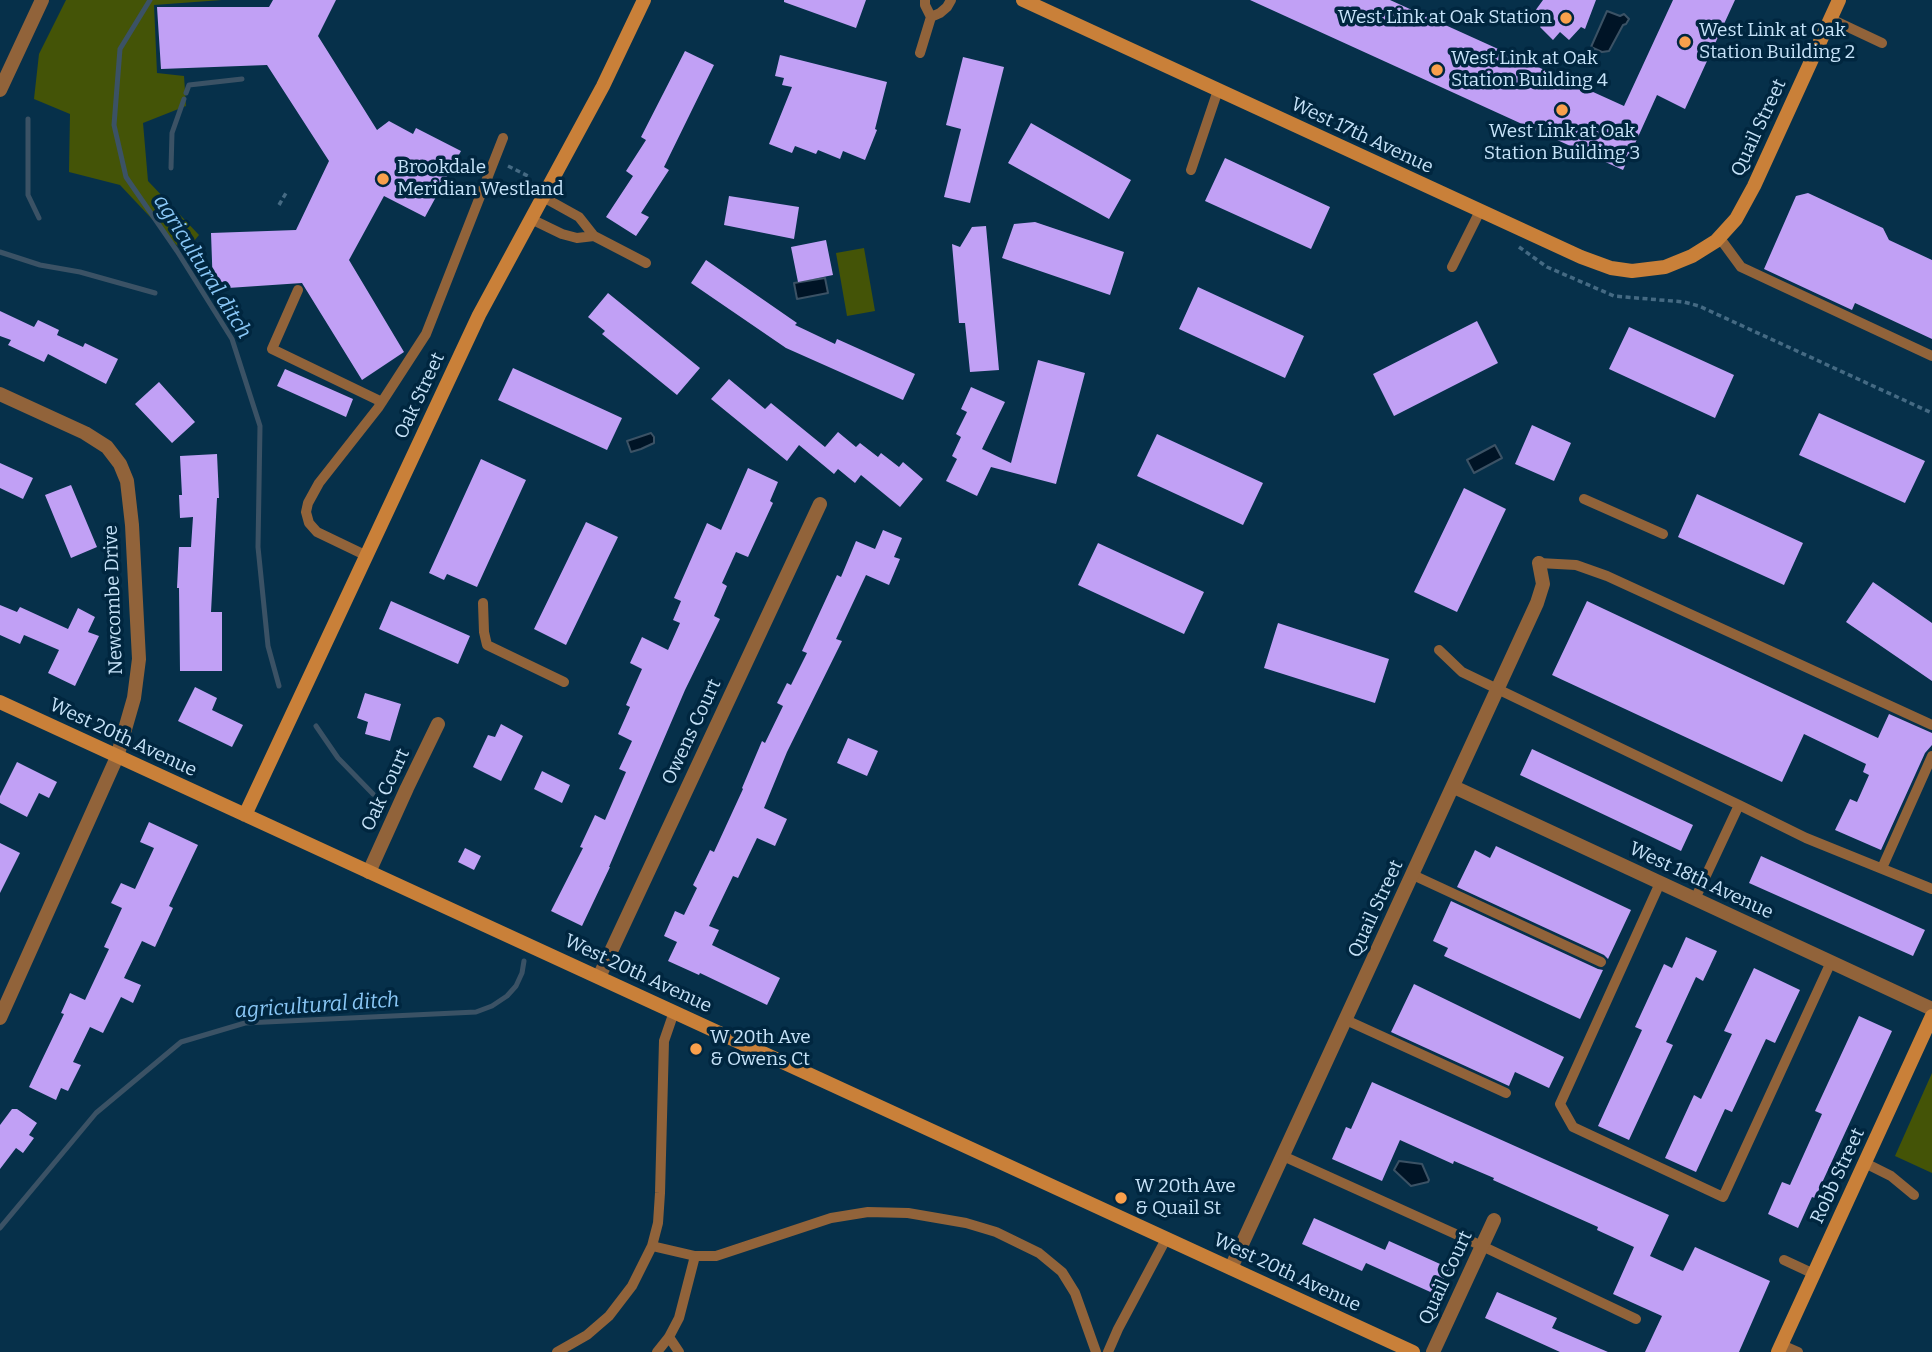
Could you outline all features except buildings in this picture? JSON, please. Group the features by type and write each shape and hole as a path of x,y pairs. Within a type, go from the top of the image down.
{"street":[{"path":"0,90 42,0"},
{"name":"Oak Street","path":"245,815 479,315 603,86 644,0"},
{"name":"West 17th Avenue","path":"1023,0 1581,257 1611,268 1632,271 1665,267 1692,256"},
{"name":"Quail Street","path":"1692,256 1719,237 1736,219 1747,200 1839,0"},
{"name":"Newcombe Drive","path":"0,394 85,433 107,447 120,464 127,481 132,525 139,659 134,698 117,757 0,1018"},
{"name":"Owens Court","path":"599,977 820,504"},
{"name":"Quail Street","path":"1231,1268 1537,603 1543,584 1539,563"},
{"name":"West 20th Avenue","path":"0,702 1408,1351"},
{"name":"Oak Court","path":"369,872 438,724"},
{"name":"West 18th Avenue","path":"1454,788 1932,1009"},
{"name":"Robb Street","path":"1780,1348 1932,1016"},
{"name":"Quail Court","path":"1433,1352 1494,1220"}],"lane":[{"path":"920,52 930,17 925,0"},
{"path":"930,17 940,13 951,0"},
{"path":"1831,19 1882,43"},
{"path":"1191,170 1218,90"},
{"path":"367,556 317,532 309,523 306,512 311,495 382,402 426,334 503,138"},
{"path":"542,197 579,217 594,236 646,263"},
{"path":"1452,267 1480,211"},
{"path":"531,219 562,234 594,236"},
{"path":"1719,237 1741,267 1932,356"},
{"path":"298,290 272,349 382,402"},
{"path":"1584,499 1663,534"},
{"path":"1539,563 1576,565 1607,576 1932,725"},
{"path":"483,603 487,645 564,682"},
{"path":"1439,650 1462,672 1806,838 1932,889"},
{"path":"1882,868 1932,756"},
{"path":"1695,899 1739,805"},
{"path":"1413,875 1601,962"},
{"path":"1660,883 1560,1104 1573,1127 1685,1179 1723,1196 1831,962"},
{"path":"557,1352 587,1335 609,1316 636,1278 652,1246 660,1193 664,1041 674,1012"},
{"path":"1346,1020 1506,1093"},
{"path":"1283,1156 1636,1319"},
{"path":"1865,1163 1891,1176 1914,1195"},
{"path":"652,1246 706,1257 727,1253 808,1225 867,1212 908,1213 967,1223 996,1232 1039,1253 1062,1272 1076,1293 1096,1352"},
{"path":"1108,1352 1167,1239"},
{"path":"657,1352 669,1337 683,1309 695,1256"},
{"path":"1784,1260 1814,1274"},
{"path":"669,1337 679,1352"},
{"path":"1780,1348 1798,1352"}],"path":[{"path":"508,166 530,177"},
{"path":"279,205 286,193"},
{"path":"1508,242 1547,267 1614,296 1684,302 1699,306 1932,413"}],"green space":[{"path":"66,0 222,0 154,5 157,73 184,76 186,106 143,123 148,181 199,235 184,253 120,185 69,172 70,114 34,99 39,54"},
{"path":"864,248 875,311 847,316 836,253"},
{"path":"1932,1073 1932,1173 1895,1156"}],"water":[{"path":"1607,11 1620,16 1624,14 1629,19 1609,51 1602,52 1591,47"},
{"path":"825,278 828,293 797,299 794,283"},
{"path":"651,433 654,443 631,452 627,441"},
{"path":"1495,445 1502,458 1474,473 1467,460"},
{"path":"1399,1161 1422,1164 1428,1182 1411,1186 1394,1170"}],"waterway":[{"name":"agricultural ditch","path":"150,0 120,49 114,125 126,177 177,251 232,339 260,426 258,547 268,646 279,686"},
{"path":"186,93 189,85 242,79"},
{"path":"171,168 172,133 184,99"},
{"path":"28,119 28,195 39,218"},
{"path":"0,252 40,265 80,272 155,293"},
{"name":"agricultural ditch","path":"316,726 338,758 373,794"},
{"name":"agricultural ditch","path":"0,1228 96,1113 181,1042 245,1023 476,1012 507,996 516,986 524,961"}],"place":[{"name":"West Link at Oak Station","path":"1566,18"},
{"name":"West Link at Oak Station Building 2","path":"1685,42"},
{"name":"West Link at Oak Station Building 4","path":"1437,70"},
{"name":"West Link at Oak Station Building 3","path":"1562,110"},
{"name":"Brookdale Meridian Westland","path":"383,179"},
{"name":"W 20th Ave & Owens Ct","path":"696,1049"},
{"name":"W 20th Ave & Quail St","path":"1121,1198"}]}
